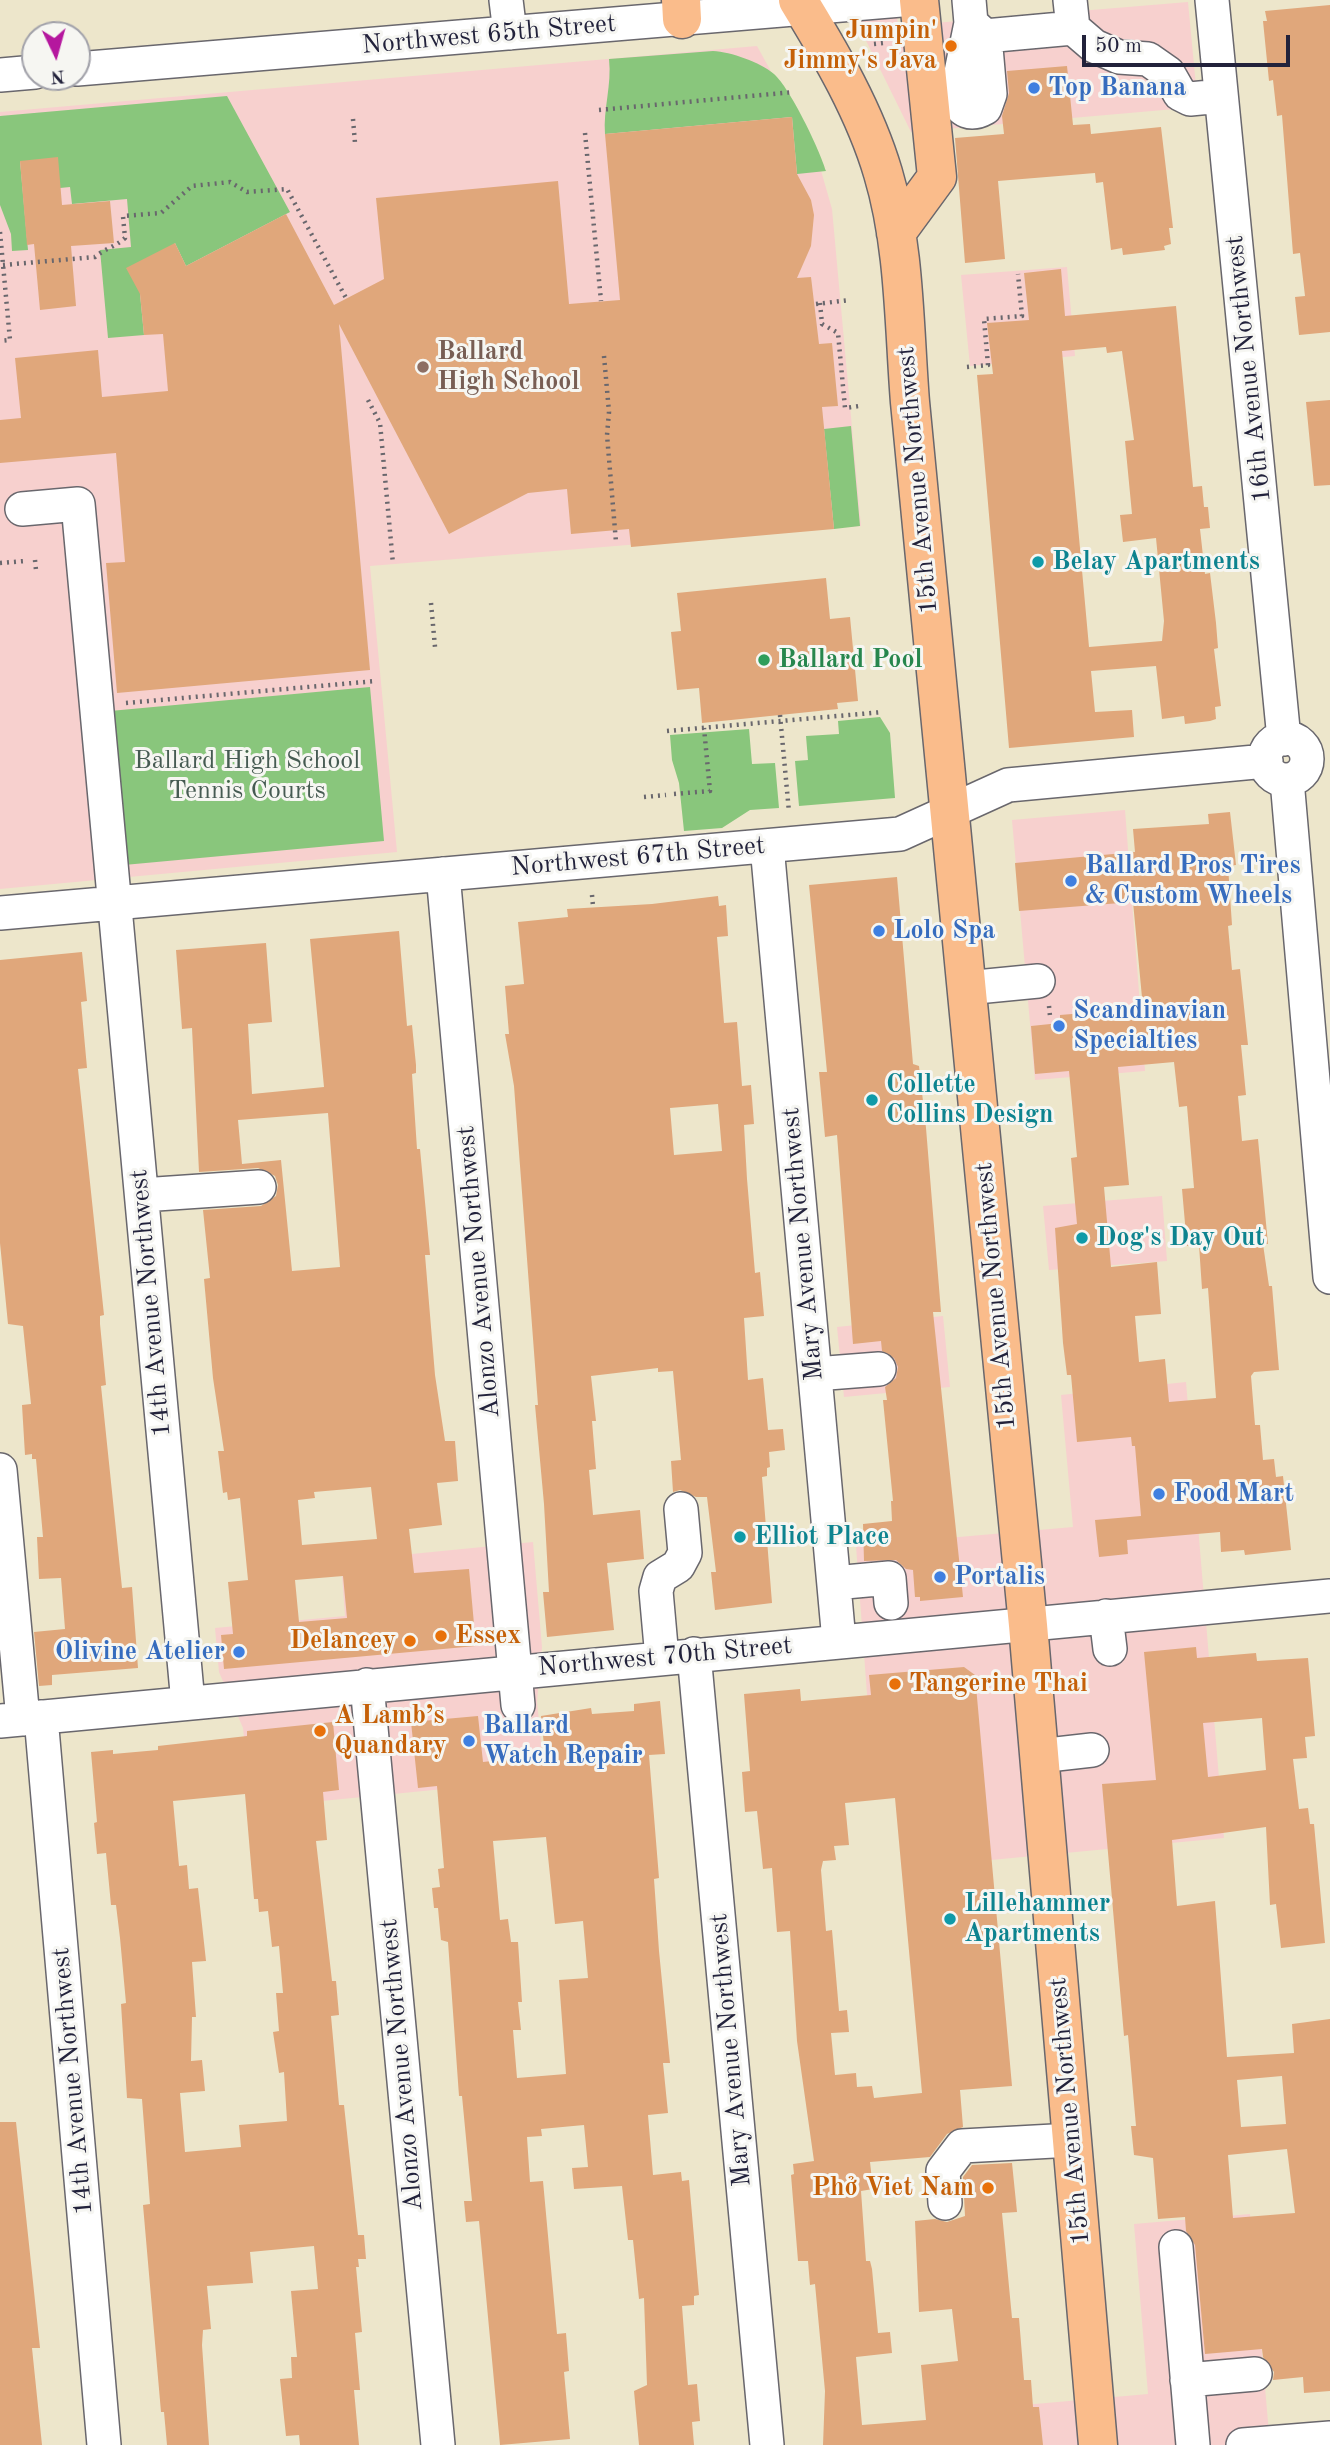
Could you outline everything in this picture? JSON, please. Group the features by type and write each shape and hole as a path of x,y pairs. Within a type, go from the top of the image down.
{"main road":[{"path":"897,233 937,177 943,108 919,0"},
{"name":"15th Avenue Northwest","path":"801,4 873,145 883,173 897,233 1028,1625 1098,2445"}],"street":[{"path":"506,0 510,33"},
{"name":"Northwest 65th Street","path":"91,68 510,33 681,10 901,0"},
{"name":"16th Avenue Northwest","path":"1212,0 1295,759 1330,1278"},
{"path":"943,108 971,113 985,108 989,102 975,20 1072,14 1094,46 1119,57 1148,59 1168,73 1180,94 1190,99 1222,96"},
{"path":"0,75 21,73"},
{"name":"14th Avenue Northwest","path":"22,509 78,504 188,1703"},
{"name":"Northwest 67th Street","path":"0,913 900,834 1008,785 1295,759"},
{"name":"Mary Avenue Northwest","path":"767,846 839,1641"},
{"name":"Alonzo Avenue Northwest","path":"443,874 518,1705"},
{"path":"966,988 1038,981"},
{"path":"142,1195 259,1187"},
{"path":"815,1374 879,1369"},
{"name":"14th Avenue Northwest","path":"0,1470 22,1719 104,2445"},
{"name":"Mary Avenue Northwest","path":"681,1509 685,1553 678,1566 660,1577 656,1591 678,1656 767,2445"},
{"path":"834,1583 889,1578 891,1603"},
{"name":"Northwest 70th Street","path":"22,1719 1330,1596"},
{"path":"1106,1615 1110,1649"},
{"name":"Alonzo Avenue Northwest","path":"366,1685 438,2445"},
{"path":"1039,1756 1092,1750"},
{"path":"945,2203 943,2171 962,2146 1072,2140"},
{"path":"1176,2247 1193,2445"},
{"path":"1188,2380 1255,2374"},
{"path":"1243,2445 1330,2438"}],"path":[{"path":"598,110 794,93"},
{"path":"353,119 355,143"},
{"path":"585,133 601,301"},
{"path":"3,265 95,257 103,250 113,249 125,238 122,216 161,213 192,186 230,182 247,192 287,189 346,299"},
{"path":"0,232 10,340 0,341"},
{"path":"967,367 988,365 984,319 1022,316 1018,274"},
{"path":"850,300 818,304 822,324 838,333 845,408 859,406"},
{"path":"604,356 609,412 607,436 616,542"},
{"path":"368,400 380,423 393,564"},
{"path":"35,560 36,569"},
{"path":"0,563 25,561"},
{"path":"431,603 435,647"},
{"path":"113,704 376,681"},
{"path":"667,731 780,718 883,712"},
{"path":"780,718 789,812"},
{"path":"674,794 710,791 704,728"},
{"path":"644,797 666,795"},
{"path":"592,895 593,906"}],"shaded area":[{"path":"846,0 895,0 898,26 1188,2 1198,107 911,132"},
{"name":"Ballard High School","path":"757,46 816,153 832,209 861,526 370,566 397,852 0,889 0,112"},
{"path":"1067,267 1075,356 970,366 961,275"},
{"path":"1125,810 1145,1071 1035,1080 1012,820"},
{"path":"1162,1196 1167,1261 1049,1270 1043,1206"},
{"path":"943,1316 950,1387 844,1397 837,1327"},
{"path":"1186,1382 1224,1838 991,1860 871,1748 856,1546 1073,1527 1061,1395"},
{"path":"533,1542 542,1647 537,1702 545,1779 251,1808 243,1728 219,1672 215,1628 345,1616 341,1561"},
{"path":"1250,2214 1270,2445 959,2445 956,2411 1148,2394 1134,2224"}],"green space":[{"path":"713,51 728,53 761,65 781,81 804,120 826,171 797,174 792,117 605,134 609,59"},
{"path":"227,96 290,212 186,266 175,243 140,294 144,335 108,338 100,250 131,247 127,199 72,204 70,187 60,188 20,161 28,250 12,251 11,234 0,205 0,116"},
{"path":"851,426 860,526 834,529 824,429"},
{"name":"Ballard High School Tennis Courts","path":"370,687 384,841 124,865 110,711"},
{"path":"880,717 890,733 895,798 799,806 795,761 808,760 806,736 839,734 838,721"},
{"path":"749,729 752,764 775,763 779,808 750,810 722,828 684,831 670,735"}],"building":[{"path":"1330,5 1330,332 1299,335 1295,297 1305,296 1300,253 1293,254 1282,115 1277,116 1273,80 1269,81 1263,21 1267,21 1265,11"},
{"path":"1067,66 1073,125 1090,124 1091,134 1161,127 1173,228 1169,228 1171,244 1164,246 1165,250 1123,255 1122,248 1111,250 1103,182 1096,183 1095,173 998,181 1005,259 965,263 955,138 1004,134 1002,116 1009,93 1007,71"},
{"path":"792,117 797,174 811,200 814,215 811,246 797,278 811,277 819,344 832,343 838,406 822,407 834,529 631,547 629,529 571,534 567,489 528,493 449,534 339,324 370,670 117,693 106,563 125,562 116,453 0,463 0,420 21,418 15,358 98,350 102,397 168,391 163,334 144,335 140,294 126,268 175,243 186,266 286,214 334,305 384,279 376,198 558,181 569,304 620,300 605,134"},
{"path":"58,157 62,205 110,201 114,243 71,246 76,306 40,310 34,244 27,245 20,161"},
{"path":"1061,269 1065,316 1176,306 1193,487 1202,486 1204,507 1208,507 1210,528 1200,529 1205,574 1210,573 1216,623 1218,648 1214,649 1221,706 1215,707 1216,719 1185,724 1184,716 1162,719 1156,666 1091,671 1095,712 1132,710 1134,737 1009,748 977,375 993,374 987,323 1029,320 1024,273","holes":["1106,347 1107,353 1122,351 1134,440 1125,441 1132,514 1120,515 1123,542 1156,538 1164,621 1162,641 1089,647 1062,351"]},
{"path":"1330,400 1330,485 1314,486 1306,402"},
{"name":"Ballard Pool","path":"826,578 830,619 850,617 858,701 837,703 838,709 702,723 699,688 677,690 671,632 681,631 677,593"},
{"path":"1230,812 1236,865 1228,866 1232,925 1228,926 1232,970 1240,969 1248,1045 1241,1045 1246,1095 1238,1096 1242,1141 1258,1139 1268,1244 1263,1244 1269,1286 1272,1286 1279,1370 1254,1372 1251,1376 1255,1425 1260,1425 1263,1460 1274,1459 1276,1477 1283,1476 1291,1550 1245,1555 1244,1550 1221,1552 1220,1532 1127,1540 1128,1554 1099,1557 1095,1520 1141,1516 1135,1446 1132,1446 1131,1437 1077,1442 1071,1375 1067,1375 1063,1343 1055,1228 1077,1224 1071,1158 1077,1157 1069,1071 1035,1074 1031,1026 1060,1023 1060,1015 1143,1008 1133,902 1019,911 1015,863 1135,852 1133,829 1209,824 1208,814","holes":["1174,1062 1179,1107 1187,1106 1194,1188 1182,1189 1187,1246 1199,1245 1202,1289 1208,1288 1216,1398 1169,1402 1165,1359 1139,1362 1135,1316 1161,1314 1157,1262 1111,1267 1104,1187 1129,1185 1118,1067"]},
{"path":"897,877 913,1064 919,1066 926,1128 941,1312 933,1312 963,1597 920,1601 920,1597 915,1597 913,1570 906,1569 896,1560 864,1561 863,1524 892,1521 893,1501 883,1400 887,1400 885,1387 896,1378 898,1367 894,1358 882,1351 881,1341 853,1344 837,1135 825,1137 819,1072 827,1072 809,885"},
{"path":"718,896 719,906 726,905 728,936 717,937 724,1023 737,1022 742,1086 751,1085 754,1124 744,1125 747,1179 755,1273 760,1272 764,1316 744,1318 748,1380 763,1378 768,1430 783,1429 785,1450 769,1452 770,1467 767,1468 767,1476 762,1477 772,1603 715,1610 711,1572 716,1572 707,1497 696,1497 680,1490 673,1492 671,1461 681,1460 673,1371 658,1372 658,1368 591,1376 596,1421 592,1421 596,1469 589,1470 593,1515 640,1510 644,1559 607,1563 614,1630 547,1637 543,1592 549,1592 535,1405 538,1405 514,1086 505,1034 509,1034 505,986 524,984 518,922 568,917 567,909 652,904","holes":["718,1104 722,1151 674,1155 670,1108"]},
{"path":"399,931 407,1026 412,1025 416,1065 416,1073 412,1074 417,1149 420,1149 430,1255 425,1255 435,1375 445,1441 455,1441 458,1481 437,1483 442,1525 409,1529 414,1573 469,1569 476,1646 224,1669 221,1635 233,1634 228,1582 248,1580 240,1498 228,1500 227,1492 223,1493 218,1451 224,1451 213,1378 204,1279 210,1278 203,1210 261,1206 276,1196 278,1185 275,1176 258,1168 199,1172 192,1028 182,1029 176,950 266,943 272,1022 248,1024 252,1094 324,1087 310,939","holes":["328,1113 340,1267 292,1271 281,1160 242,1164 238,1120","371,1487 377,1539 302,1545 298,1500 315,1498 314,1492","343,1576 347,1618 299,1622 295,1580"]},
{"path":"82,952 87,1001 81,1002 87,1068 78,1069 104,1315 100,1316 100,1324 106,1385 101,1386 122,1588 132,1587 138,1668 52,1675 52,1685 39,1686 34,1632 65,1629 61,1578 39,1579 37,1537 43,1537 36,1459 32,1459 32,1454 25,1455 22,1405 31,1404 23,1326 8,1324 0,1243 0,960"},
{"path":"1196,1647 1197,1658 1256,1653 1257,1661 1308,1658 1315,1736 1305,1737 1307,1758 1293,1759 1299,1809 1308,1808 1310,1824 1314,1824 1325,1943 1281,1948 1276,1904 1270,1905 1266,1827 1172,1840 1177,1906 1215,1901 1227,2057 1294,2053 1292,2024 1330,2019 1330,2391 1304,2393 1303,2377 1273,2380 1274,2372 1263,2357 1262,2349 1205,2354 1195,2245 1186,2231 1185,2217 1158,2219 1153,2158 1134,2155 1131,2126 1136,2126 1128,2035 1124,2036 1102,1784 1156,1780 1144,1652","holes":["1262,1718 1266,1770 1208,1777 1203,1723","1282,2076 1286,2124 1241,2127 1237,2080","1287,2149 1295,2213 1233,2218 1228,2155"]},
{"path":"964,1667 975,1675 1012,2086 960,2090 963,2127 947,2134 930,2157 870,2162 873,2189 861,2191 866,2261 870,2261 872,2269 878,2333 890,2332 892,2353 856,2357 862,2425 926,2420 921,2365 958,2361 952,2309 919,2312 915,2221 935,2219 947,2222 965,2216 963,2177 972,2165 1012,2163 1017,2212 1002,2213 1012,2318 1019,2318 1024,2380 1031,2380 1033,2407 1039,2407 1043,2445 823,2445 825,2391 815,2284 810,2285 808,2261 798,2261 791,2175 794,2174 793,2164 814,2161 797,2041 790,1931 777,1932 772,1868 763,1869 757,1811 745,1812 742,1772 750,1771 744,1694 800,1689 801,1701 871,1695 869,1675","holes":["895,1798 922,2093 874,2098 872,2086 857,2087 856,2073 835,2075 831,2033 849,2032 847,2010 839,2011 832,1930 826,1931 821,1870 823,1861 836,1860 834,1846 849,1845 845,1803"]},
{"path":"660,1701 665,1754 649,1755 659,1878 654,1879 670,2063 663,2063 668,2113 648,2115 653,2175 681,2172 682,2181 689,2180 699,2295 694,2296 694,2305 682,2306 688,2385 697,2384 700,2421 692,2422 694,2445 639,2445 634,2391 647,2385 644,2298 639,2299 633,2240 628,2240 622,2186 574,2189 572,2168 588,2167 584,2125 541,2129 542,2136 527,2137 530,2182 543,2181 557,2334 566,2333 569,2371 564,2372 570,2439 500,2445 479,2221 466,2222 464,2201 472,2201 462,2096 459,2096 448,1942 441,1940 438,1908 434,1908 432,1888 440,1887 438,1869 444,1868 437,1786 418,1788 411,1722 478,1716 483,1762 545,1755 541,1716 591,1708 592,1714 634,1711 634,1704","holes":["546,1837 555,1924 583,1921 588,1978 559,1980 566,2074 517,2078 513,2030 521,2030 518,2002 522,2002 518,1942 511,1942 508,1919 500,1920 493,1841"]},
{"path":"333,1722 339,1790 323,1792 327,1840 316,1841 332,1981 336,1981 339,2015 331,2016 339,2105 344,2105 358,2235 364,2235 366,2259 358,2259 359,2267 356,2267 362,2332 355,2333 360,2390 354,2390 359,2445 300,2445 299,2435 286,2436 280,2379 292,2378 291,2357 297,2357 291,2291 318,2289 314,2246 250,2252 253,2283 207,2286 211,2329 203,2330 202,2345 209,2445 167,2445 164,2412 161,2412 143,2205 150,2204 142,2099 127,2098 121,2004 126,2003 120,1938 116,1905 111,1905 106,1853 97,1854 91,1752 113,1750 113,1754 158,1750 158,1746 247,1736 247,1731","holes":["245,1794 254,1899 258,1899 259,1912 268,1911 272,1947 279,1946 283,1993 276,1993 279,2031 273,2032 279,2073 284,2072 287,2121 239,2125 241,2147 185,2152 180,2093 205,2091 202,2060 191,2061 192,2017 196,2017 192,1962 206,1961 198,1888 189,1889 187,1865 179,1866 173,1801"]},
{"path":"0,2122 16,2122 40,2348 32,2348 42,2445 0,2445"}],"place":[{"name":"Jumpin' Jimmy's Java","path":"951,46"},
{"name":"Top Banana","path":"1034,88"},
{"name":"Ballard High School","path":"423,367"},
{"name":"Belay Apartments","path":"1038,562"},
{"name":"Ballard Pool","path":"764,660"},
{"name":"Ballard Pros Tires & Custom Wheels","path":"1071,881"},
{"name":"Lolo Spa","path":"879,931"},
{"name":"Scandinavian Specialties","path":"1059,1026"},
{"name":"Collette Collins Design","path":"872,1100"},
{"name":"Dog's Day Out","path":"1082,1238"},
{"name":"Food Mart","path":"1159,1494"},
{"name":"Elliot Place","path":"740,1537"},
{"name":"Portalis","path":"940,1577"},
{"name":"Essex","path":"441,1636"},
{"name":"Delancey","path":"410,1641"},
{"name":"Olivine Atelier","path":"239,1652"},
{"name":"Tangerine Thai","path":"895,1684"},
{"name":"A Lamb’s Quandary","path":"320,1731"},
{"name":"Ballard Watch Repair","path":"469,1741"},
{"name":"Lillehammer Apartments","path":"950,1919"},
{"name":"Phở Viet Nam","path":"988,2188"}]}
